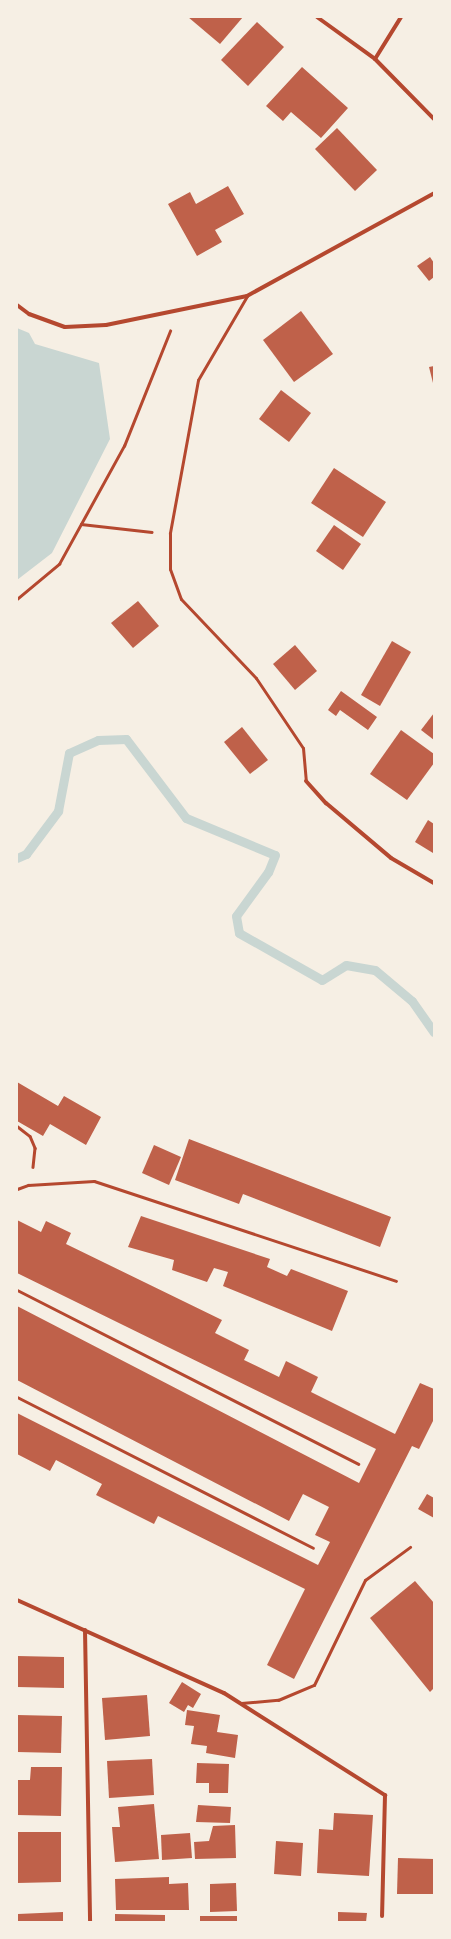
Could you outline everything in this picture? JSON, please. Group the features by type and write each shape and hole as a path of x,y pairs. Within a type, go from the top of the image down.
{"street":[{"path":"317,17 375,59 433,116"},
{"path":"375,59 401,17"},
{"path":"17,305 29,314 65,327 106,326 178,309 247,296 434,193"},
{"path":"306,782 326,803 391,858 434,883"},
{"path":"17,1600 241,1703 385,1795 382,1916"},
{"path":"85,1630 90,1922"}],"lane":[{"path":"247,296 198,380 170,533 170,569 181,600 256,678 303,748 306,782"},
{"path":"17,1189 28,1185 94,1182 396,1281"},
{"path":"17,1290 358,1464"},
{"path":"17,1396 313,1548"},
{"path":"241,1703 278,1700 314,1685 364,1580 410,1547"}],"path":[{"path":"17,599 59,564 124,446 178,309"},
{"path":"81,524 170,533"},
{"path":"17,1126 30,1136 35,1148 28,1185"}],"shaded area":[{"path":"17,328 29,333 35,344 99,363 110,439 52,553 17,580"}],"building":[{"path":"188,17 243,17 220,44"},
{"path":"257,22 284,47 248,86 221,60"},
{"path":"302,67 348,108 321,138 291,112 283,121 266,106"},
{"path":"337,128 377,170 355,191 315,149"},
{"path":"228,186 244,214 215,230 222,242 197,256 168,204 190,192 196,204"},
{"path":"430,257 434,263 434,277 429,281 417,266"},
{"path":"301,311 333,354 294,382 263,340"},
{"path":"434,366 434,383 433,383 429,367"},
{"path":"281,390 311,413 289,442 259,419"},
{"path":"334,468 386,502 363,537 311,503"},
{"path":"334,525 361,544 343,570 316,551"},
{"path":"138,601 159,626 133,648 111,623"},
{"path":"392,641 411,652 380,706 361,695"},
{"path":"295,645 317,671 295,690 273,664"},
{"path":"341,691 377,717 368,730 340,710 336,716 328,710"},
{"path":"434,713 434,740 421,730"},
{"path":"242,727 268,760 250,774 224,742"},
{"path":"401,730 434,754 434,763 407,800 370,774"},
{"path":"428,820 434,824 433,853 415,842"},
{"path":"17,1082 58,1106 64,1096 101,1117 86,1145 50,1124 43,1136 17,1121"},
{"path":"189,1139 391,1217 380,1247 243,1194 239,1204 175,1180"},
{"path":"154,1145 181,1157 169,1185 142,1173"},
{"path":"141,1216 270,1259 267,1267 287,1276 291,1269 348,1291 332,1331 223,1286 228,1272 214,1268 207,1282 172,1270 174,1260 128,1247"},
{"path":"17,1220 41,1232 46,1221 71,1233 66,1244 222,1320 215,1333 249,1350 244,1360 279,1377 286,1361 318,1377 311,1392 395,1434 420,1383 434,1389 434,1419 419,1449 412,1446 294,1679 267,1665 305,1589 158,1516 154,1524 96,1495 102,1484 56,1460 50,1471 17,1454 17,1413 318,1565 330,1542 315,1535 329,1507 303,1494 289,1521 17,1380 17,1306 359,1483 376,1449 17,1273"},
{"path":"427,1494 434,1498 434,1518 418,1509"},
{"path":"415,1581 434,1603 434,1688 430,1692 370,1618"},
{"path":"17,1656 64,1657 64,1688 17,1687"},
{"path":"182,1682 201,1694 193,1708 188,1705 184,1712 169,1703"},
{"path":"147,1695 150,1736 105,1740 102,1698"},
{"path":"187,1710 220,1715 217,1732 238,1735 235,1758 206,1753 207,1746 191,1744 194,1726 185,1725"},
{"path":"17,1715 62,1716 61,1753 17,1752"},
{"path":"152,1759 154,1795 109,1798 107,1761"},
{"path":"197,1763 229,1764 228,1793 209,1793 209,1783 196,1783"},
{"path":"31,1767 62,1767 61,1816 17,1815 17,1780 30,1780"},
{"path":"154,1804 159,1859 115,1862 112,1827 120,1827 118,1807"},
{"path":"198,1805 231,1807 230,1823 196,1822"},
{"path":"334,1813 373,1815 369,1876 317,1873 319,1829 333,1830"},
{"path":"235,1825 236,1858 195,1859 194,1842 209,1841 213,1826"},
{"path":"17,1832 61,1832 61,1882 17,1883"},
{"path":"190,1833 192,1858 162,1860 161,1835"},
{"path":"276,1841 303,1843 301,1876 274,1874"},
{"path":"398,1858 434,1859 434,1894 397,1894"},
{"path":"169,1877 169,1884 188,1883 189,1910 116,1910 115,1879"},
{"path":"236,1883 237,1911 210,1912 210,1884"},
{"path":"63,1912 63,1922 18,1922 18,1914"},
{"path":"338,1912 367,1913 366,1922 338,1922"},
{"path":"115,1914 165,1915 165,1922 115,1922"},
{"path":"200,1916 237,1916 237,1922 200,1922"}],"waterway":[{"path":"17,858 26,854 58,811 69,753 98,740 126,739 186,818 275,855 268,872 236,916 239,933 322,980 346,965 375,970 412,1001 434,1032"}]}
